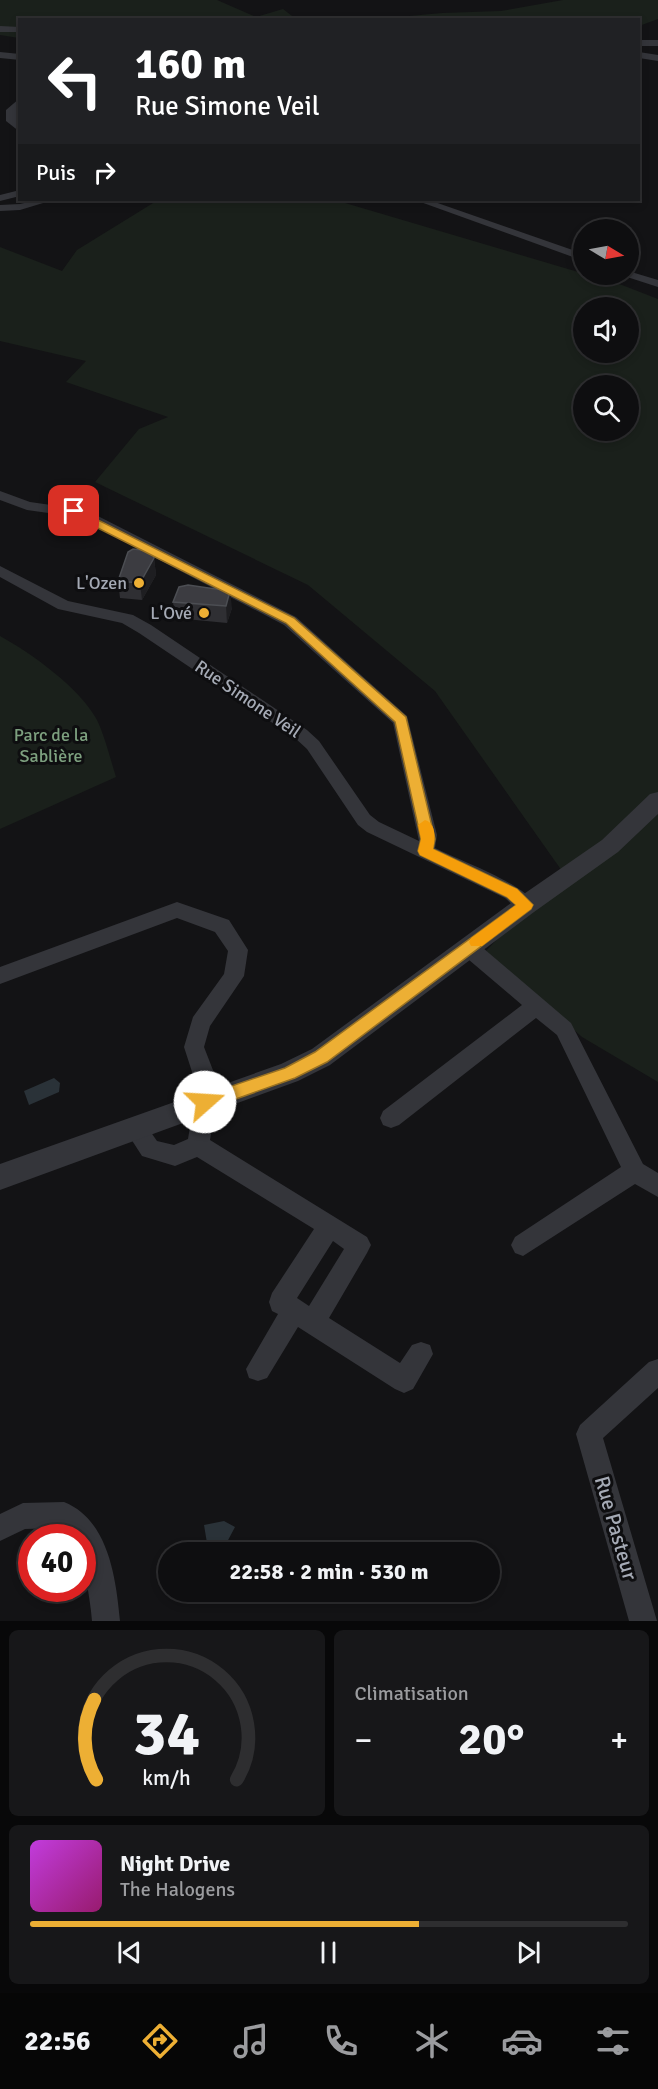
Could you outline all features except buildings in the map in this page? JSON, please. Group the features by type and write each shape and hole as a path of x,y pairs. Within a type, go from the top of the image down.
{"street":[{"path":"0,29 18,30"},
{"path":"640,43 658,43"},
{"path":"0,55 18,57"},
{"path":"640,55 658,58"},
{"path":"18,103 11,111 11,121 18,127"},
{"path":"0,198 18,194"},
{"path":"0,208 21,207 44,201"},
{"path":"423,201 573,254"},
{"path":"639,278 658,284"},
{"path":"0,495 27,506 81,513 290,621 401,720 428,839 425,851"},
{"name":"Rue Simone Veil","path":"0,571 63,604 127,619 145,629 301,734 313,745 364,819 373,827 512,893 526,905"},
{"path":"0,1177 289,1073 321,1057 526,905 610,846 658,800"},
{"path":"0,976 177,909 222,926 238,950 234,976 200,1023 194,1047 205,1078 205,1102 198,1145"},
{"path":"469,948 564,1029 635,1171 658,1186"},
{"path":"391,1118 537,1005"},
{"path":"135,1128 150,1149 175,1156 198,1145"},
{"path":"198,1145 358,1245 258,1369"},
{"path":"523,1245 635,1171"},
{"path":"329,1226 281,1302 404,1380 421,1354"},
{"name":"Rue Pasteur","path":"643,1621 589,1434 658,1371"},
{"path":"0,1528 23,1516 64,1515 90,1542 103,1586 106,1621"}],"green space":[{"path":"0,0 217,0 256,17 283,9 295,18 18,18 18,38 0,35"},
{"path":"563,0 658,0 658,19 640,26 640,18 388,18 501,11"},
{"path":"156,201 338,201 573,270 573,285 622,285 658,299 658,1082 582,1037 486,951 562,871 435,691 308,585 95,482 139,429 168,417 66,382 86,361 0,341 0,247 62,271 77,250"},
{"name":"Parc de la Sablière","path":"0,636 54,672 89,708 100,727 116,777 0,829"}],"shaded area":[{"path":"54,1078 60,1083 59,1092 29,1105 24,1091"},
{"path":"224,1521 235,1527 227,1542 220,1540 207,1542 204,1525"}],"slow traffic":[{"path":"425,825 428,846 425,851 512,893 526,905 476,942"}],"place":[{"name":"L'Ozen","path":"139,583"},
{"name":"L'Ové","path":"204,613"}],"route":[{"path":"74,511 282,615 396,713 401,720 428,839 425,851 512,893 526,905 321,1057 289,1073 205,1102"}]}
